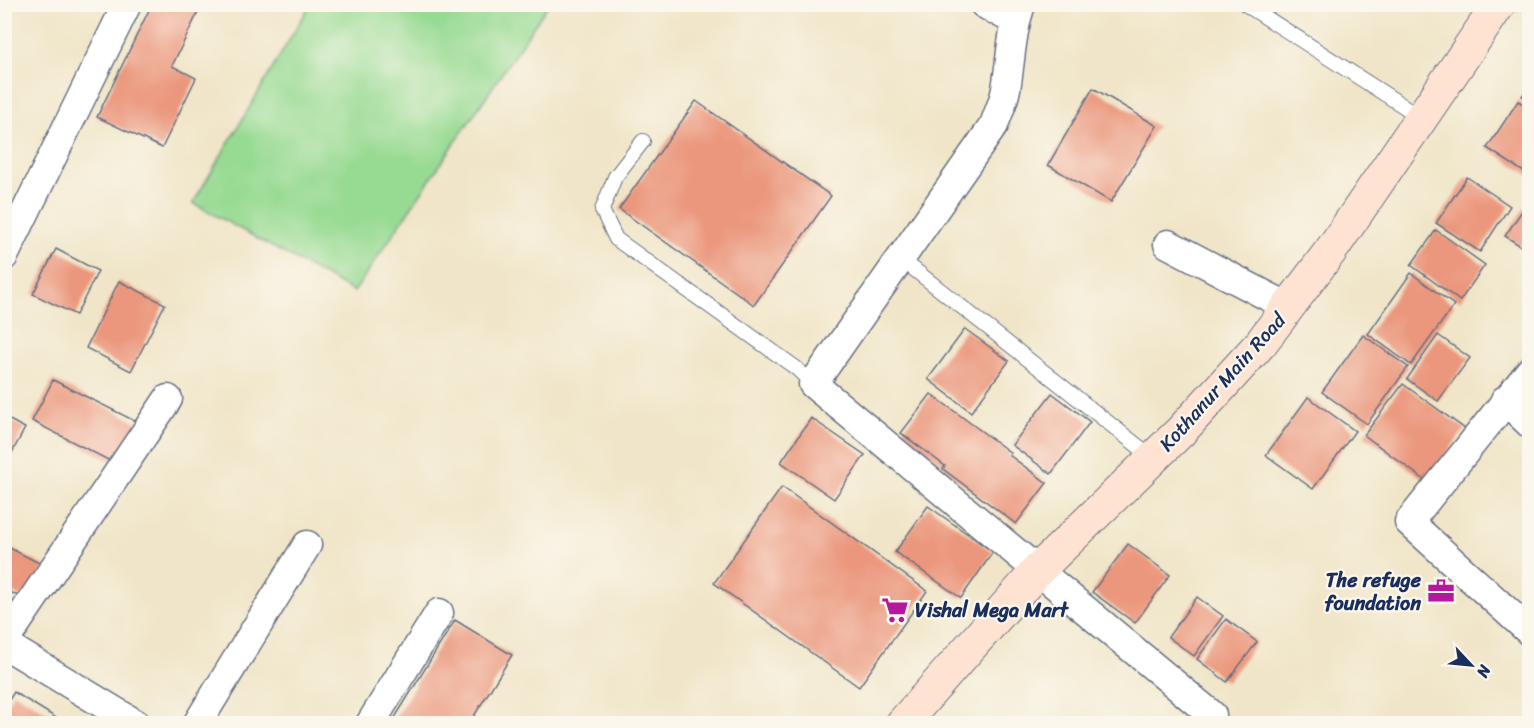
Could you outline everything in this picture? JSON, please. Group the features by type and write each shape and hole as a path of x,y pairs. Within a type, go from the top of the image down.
{"main road":[{"name":"Kothanur Main Road","path":"902,723 1038,570 1181,431 1261,343 1332,249 1499,4"}],"street":[{"path":"4,256 127,4"},
{"path":"984,4 1018,13 1009,54 1006,91 994,125 813,384 1212,715"},
{"path":"1168,244 1288,307"},
{"path":"1530,371 1409,522 1530,632"},
{"path":"136,723 4,643 168,399"},
{"path":"1505,400 1530,424"},
{"path":"196,723 308,546"},
{"path":"369,723 439,613"}],"lane":[{"path":"1245,4 1422,118"},
{"path":"643,141 615,177 602,210 616,239 796,368 813,384"},
{"path":"901,259 1153,458"}],"green space":[{"path":"310,5 548,5 354,292 193,203"}],"building":[{"path":"152,4 202,4 172,66 196,78 162,148 97,117"},
{"path":"1530,85 1530,100 1522,96"},
{"path":"1093,88 1157,126 1111,202 1048,165"},
{"path":"696,101 831,196 754,305 619,209"},
{"path":"1518,101 1530,108 1530,176 1487,148"},
{"path":"1467,177 1510,206 1480,252 1436,223"},
{"path":"1530,199 1530,252 1505,236"},
{"path":"1436,230 1485,265 1460,301 1411,265"},
{"path":"56,249 98,271 76,315 33,294"},
{"path":"1411,273 1454,305 1411,365 1368,334"},
{"path":"119,281 165,304 131,371 86,348"},
{"path":"965,329 1009,361 971,412 928,379"},
{"path":"1363,335 1408,367 1367,424 1322,392"},
{"path":"1438,335 1470,358 1438,401 1407,379"},
{"path":"53,380 137,422 116,464 32,421"},
{"path":"1403,384 1465,429 1426,481 1364,435"},
{"path":"1052,393 1090,422 1051,474 1012,445"},
{"path":"931,394 1011,453 1009,455 1047,483 1016,524 943,469 945,466 901,433"},
{"path":"1308,397 1355,431 1313,489 1266,455"},
{"path":"4,417 25,428 4,468"},
{"path":"811,418 865,455 834,499 781,462"},
{"path":"782,487 927,591 859,687 714,583"},
{"path":"928,506 993,552 961,598 895,552"},
{"path":"1128,544 1170,575 1135,623 1092,592"},
{"path":"4,545 45,566 28,601 4,589"},
{"path":"1197,597 1223,616 1194,656 1168,637"},
{"path":"1226,619 1257,642 1227,682 1197,659"},
{"path":"455,620 512,655 469,724 391,724"},
{"path":"14,692 66,724 4,724 4,708"}],"place":[{"name":"The refuge foundation","path":"1441,591"},
{"name":"Vishal Mega Mart","path":"895,610"}]}
